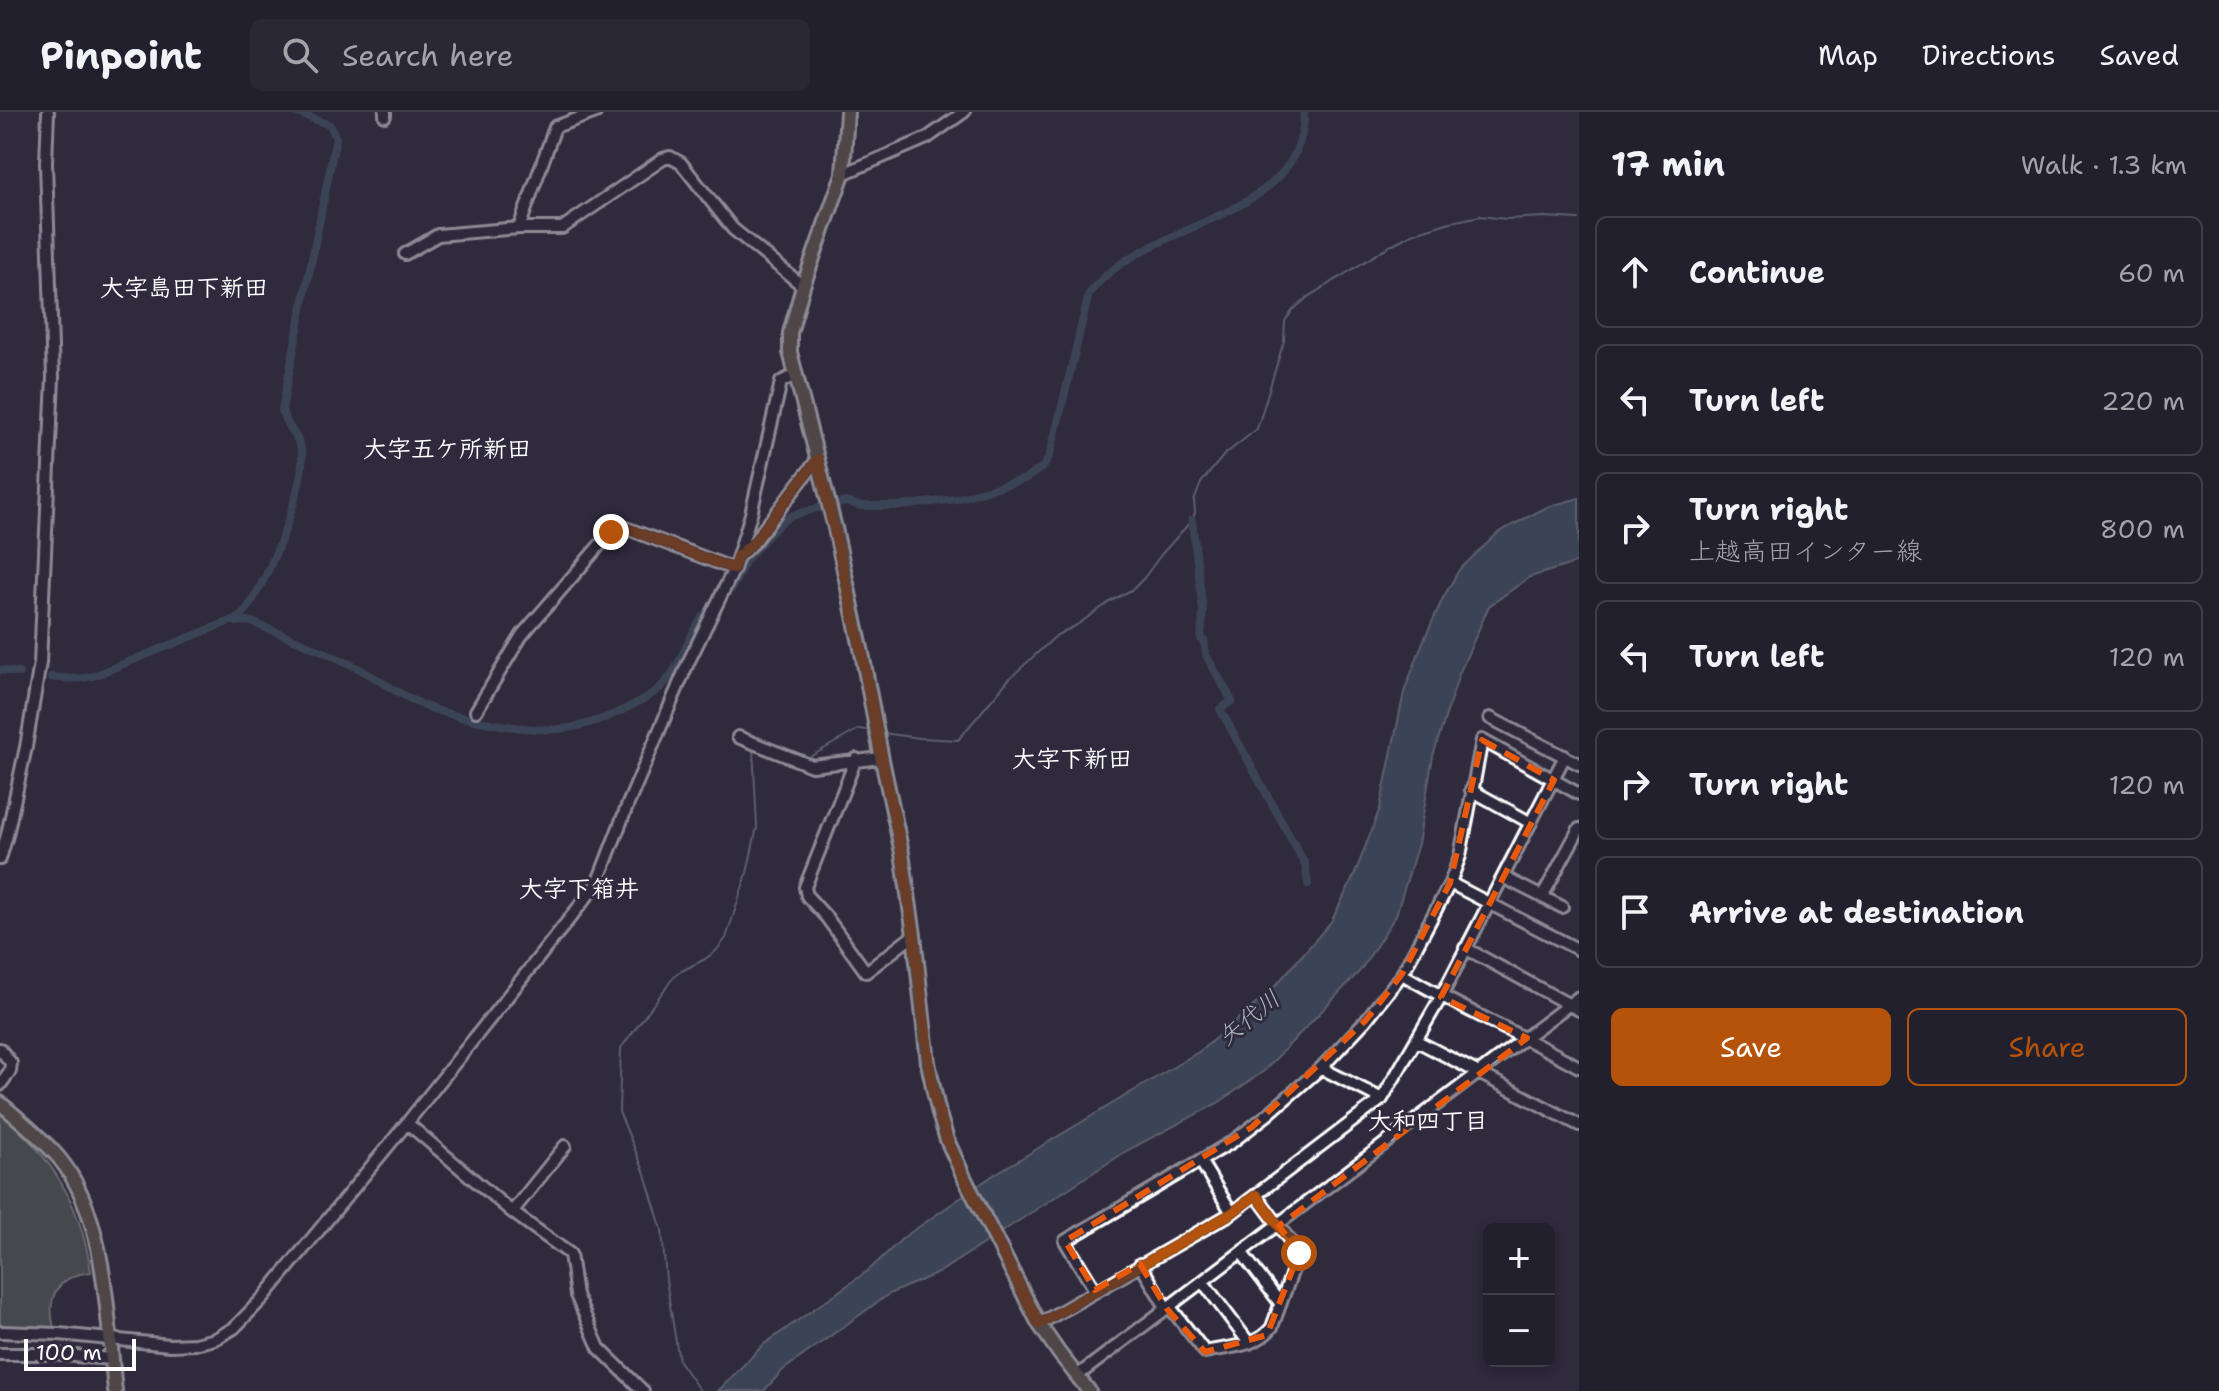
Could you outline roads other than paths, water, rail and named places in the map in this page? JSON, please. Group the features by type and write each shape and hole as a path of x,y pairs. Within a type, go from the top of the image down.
{"main road":[{"path":"847,112 843,174 803,286 789,341 862,653 902,853 933,1093 947,1140 963,1175 1039,1324 1089,1391"},
{"path":"0,1103 60,1160 87,1205 99,1252 115,1391"}],"street":[{"path":"0,859 26,747 40,663 53,378 46,163 48,112"},
{"path":"519,228 555,127 596,112"},
{"path":"843,174 927,138 964,112"},
{"path":"405,254 438,235 519,228 562,228 670,157 681,163 733,229 803,286"},
{"path":"0,1332 59,1334 170,1345 195,1344 215,1339 234,1328 264,1297 597,884 688,663 736,563 751,514 781,382 796,377"},
{"path":"736,563 818,459"},
{"path":"476,711 522,635 611,532 623,527 736,563"},
{"path":"1490,718 1579,764"},
{"path":"738,737 812,766 881,758"},
{"path":"1095,1290 1065,1241 1201,1162 1252,1127 1321,1068 1366,1020 1402,974 1450,883 1460,856 1482,740 1579,794"},
{"path":"1039,1324 1232,1213 1382,1099 1441,997 1565,756"},
{"path":"856,759 805,887 807,896 866,972 914,935"},
{"path":"1471,790 1531,823"},
{"path":"1542,897 1579,829"},
{"path":"1503,877 1562,907"},
{"path":"1450,883 1579,950"},
{"path":"1077,1376 1478,1073 1576,1004 1465,948"},
{"path":"1402,974 1579,1067"},
{"path":"1417,1041 1579,1125"},
{"path":"0,1049 11,1063 10,1071 0,1085"},
{"path":"1321,1068 1382,1099"},
{"path":"407,1123 512,1212 570,1254 576,1295 599,1348 643,1391"},
{"path":"512,1212 565,1146"},
{"path":"1201,1162 1232,1213"},
{"path":"1140,1264 1169,1308 1205,1352 1249,1343 1267,1335 1299,1253 1256,1195"},
{"path":"1242,1253 1280,1303"},
{"path":"1203,1282 1249,1343"},
{"path":"0,1354 52,1354 112,1364"}],"water":[{"name":"矢代川","path":"1579,498 1579,562 1530,577 1489,606 1459,674 1433,756 1418,844 1396,915 1360,971 1264,1071 1218,1103 1128,1150 938,1273 889,1294 783,1370 764,1391 718,1391 763,1345 869,1270 904,1237 995,1174 1200,1051 1269,993 1331,922 1354,876 1380,808 1404,692 1423,642 1459,570 1499,532 1547,507"}],"waterway":[{"path":"51,677 74,679 96,675 240,617 260,586 282,539 297,490 302,454 282,409 336,138 330,125 295,112"},
{"path":"833,505 846,502 861,506 900,506 956,499 1025,479 1044,466 1050,455 1089,294 1114,269 1146,249 1251,199 1278,177 1297,149 1304,112"},
{"path":"882,733 958,740 1009,679 1057,635 1133,589 1144,578 1192,520 1194,501 1201,483 1224,455 1257,429 1284,341 1285,321 1308,297 1393,244 1412,234 1447,223 1480,216 1579,219"},
{"path":"731,590 746,560 780,523 791,516 821,507"},
{"path":"1192,520 1203,611 1201,639 1204,640 1206,655 1232,701 1220,709 1305,864 1308,884"},
{"path":"236,622 249,621 330,654 420,704 467,718 542,730 590,723 657,691 669,678 697,626 713,606"},
{"path":"0,670 19,673"},
{"path":"806,759 859,729 872,731"},
{"path":"700,1391 679,1361 666,1280 662,1230 644,1171 619,1112 621,1048 676,974 705,959 726,938 747,873 757,827 753,747"}],"district":[{"name":"大字島田下新田","path":"184,288"},
{"name":"大字五ケ所新田","path":"447,449"},
{"name":"大字下新田","path":"1072,759"},
{"name":"大字下箱井","path":"579,889"},
{"name":"大和四丁目","path":"1428,1121"}]}
